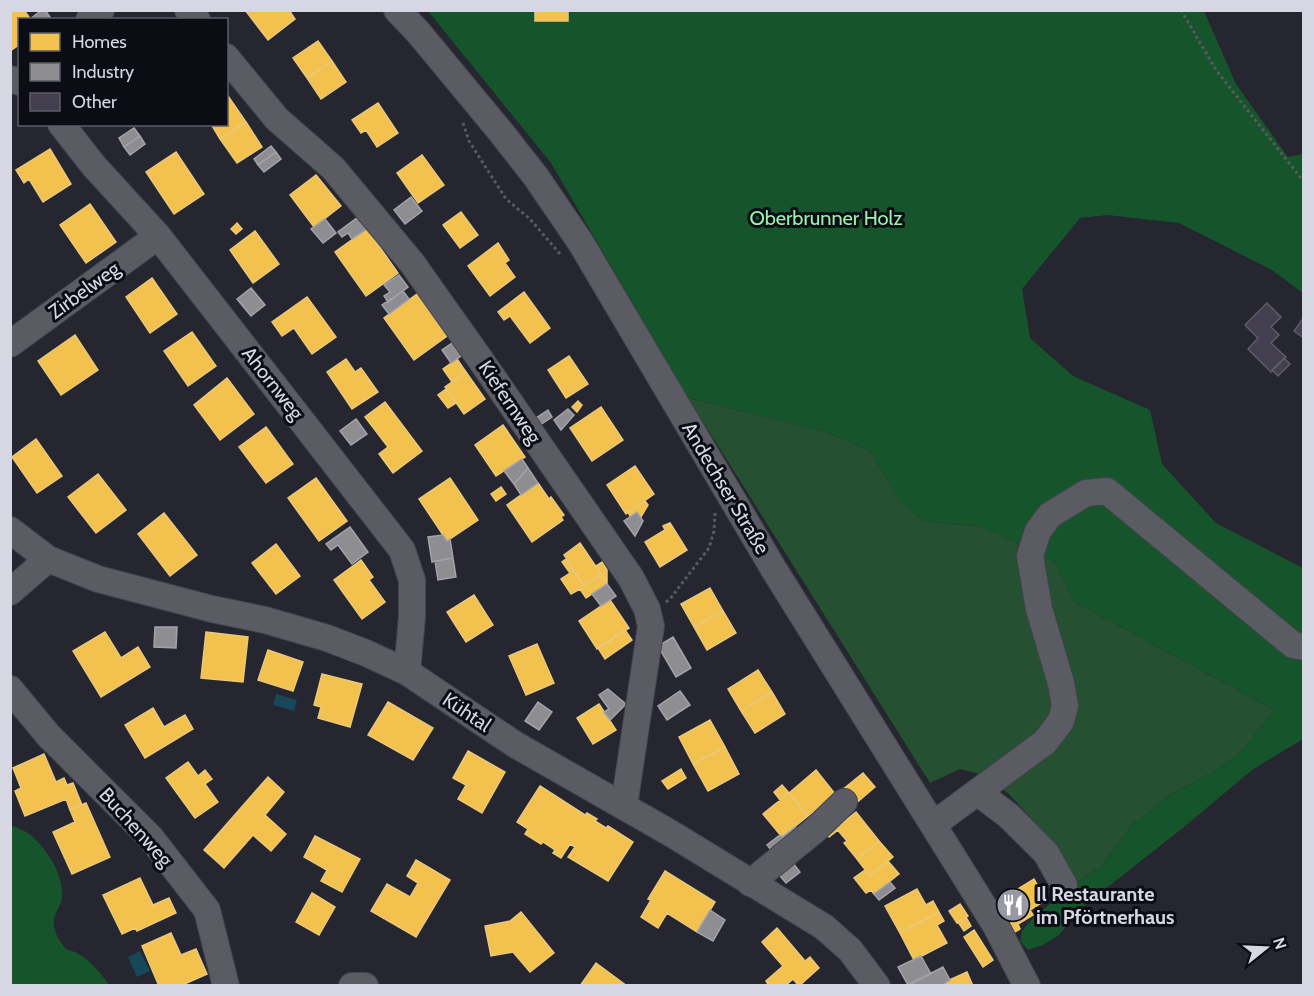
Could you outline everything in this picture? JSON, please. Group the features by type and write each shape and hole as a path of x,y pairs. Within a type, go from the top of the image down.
{"street":[{"name":"Andechser Straße","path":"397,10 500,131 536,177 581,243 773,568 996,926 1027,986"},
{"name":"Kiefernweg","path":"228,59 277,119 333,168 412,263 630,578 647,609 651,626 624,806"},
{"name":"Ahornweg","path":"63,126 94,166 158,236 402,550 412,580 412,617 407,672"},
{"name":"Zirbelweg","path":"10,344 158,236"},
{"path":"934,824 1045,742 1061,721 1065,706 1061,683 1039,609 1030,556 1038,531 1050,515 1086,493 1107,491 1293,645 1304,647"},
{"name":"Kühtal","path":"10,530 48,560 107,582 265,620 327,638 407,672 516,745 718,861 824,927 850,950 877,986"},
{"path":"10,592 48,560"},
{"name":"Buchenweg","path":"10,689 48,735 151,838 207,910 226,986"},
{"path":"977,792 1009,816 1046,853 1064,885"},
{"path":"750,883 815,830 844,802"},
{"path":"352,986 365,986"}],"path":[{"path":"1181,10 1216,70 1304,182"},
{"path":"462,116 469,141 506,199 530,219 564,259"},
{"path":"647,609 670,600 709,548 714,531 715,509"}],"green space":[{"name":"Oberbrunner Holz","path":"428,11 1204,11 1236,84 1288,157 1303,154 1303,293 1272,270 1179,223 1107,215 1080,218 1022,289 1030,338 1073,376 1150,410 1162,464 1216,523 1303,568 1303,739 1252,770 1081,908 1059,935 1043,945 1028,950 1020,941 1022,931 1033,918 1073,885 1102,866 1132,825 1172,794 1222,767 1242,751 1275,710 1075,602 1055,562 983,527 923,521 901,503 870,451 827,432 688,398 551,163"},
{"path":"688,398 827,432 870,451 901,502 923,521 983,527 1055,562 1075,602 1275,710 1242,751 1222,767 1172,794 1132,825 1102,866 1073,885 1052,841 1009,794 983,775 960,769 930,783"},
{"path":"11,825 35,839 47,853 57,871 62,898 55,915 54,925 60,941 67,950 79,954 91,963 109,985 11,985"}],"water":[{"path":"276,694 297,700 294,711 273,705"},
{"path":"140,951 150,971 137,977 128,957"}],"building: Homes":[{"path":"10,10 24,10 30,18 18,18 18,45 10,51"},
{"path":"245,10 289,10 295,19 268,40"},
{"path":"535,10 568,10 568,21 535,21"},
{"path":"318,41 332,61 307,78 293,58"},
{"path":"332,61 346,82 321,99 307,78"},
{"path":"228,96 246,122 220,139 212,126 228,126"},
{"path":"378,103 398,133 377,147 366,130 361,133 352,120"},
{"path":"246,122 262,147 237,163 220,139"},
{"path":"50,149 71,184 43,202 29,179 24,183 16,170"},
{"path":"176,152 204,194 174,214 146,172"},
{"path":"422,155 444,185 418,203 397,173"},
{"path":"316,175 341,206 314,227 290,195"},
{"path":"90,204 116,242 86,263 60,225"},
{"path":"461,212 478,235 460,248 443,225"},
{"path":"237,223 242,229 236,234 231,229"},
{"path":"367,229 398,273 366,296 335,252"},
{"path":"255,231 279,264 253,283 230,250"},
{"path":"498,243 509,260 505,263 515,277 490,296 468,266"},
{"path":"152,278 177,314 150,333 126,297"},
{"path":"524,292 550,328 530,343 510,316 504,320 498,312"},
{"path":"417,294 447,336 414,360 384,318"},
{"path":"307,297 336,337 312,354 294,328 282,336 272,322"},
{"path":"192,332 216,366 188,386 164,351"},
{"path":"75,335 98,370 61,395 38,361"},
{"path":"569,356 588,384 566,398 548,370"},
{"path":"346,359 355,372 361,368 378,392 352,409 327,372"},
{"path":"457,359 466,372 452,382 443,369"},
{"path":"466,372 485,399 464,414 445,387"},
{"path":"227,378 254,414 220,440 194,405"},
{"path":"446,389 456,403 448,408 438,395"},
{"path":"578,401 582,405 577,412 572,407"},
{"path":"385,402 422,451 393,473 379,454 388,447 365,417"},
{"path":"601,407 623,440 592,461 570,428"},
{"path":"503,425 525,457 496,476 475,445"},
{"path":"266,427 293,464 266,483 239,447"},
{"path":"36,439 62,476 37,493 12,457"},
{"path":"635,466 654,494 626,514 607,485"},
{"path":"98,474 126,510 96,533 68,497"},
{"path":"316,478 347,521 319,541 288,498"},
{"path":"450,478 478,520 447,541 419,499"},
{"path":"538,483 564,515 561,517 563,520 532,542 507,505"},
{"path":"501,487 506,494 496,501 491,494"},
{"path":"645,501 648,505 641,517 637,512 630,516 628,512"},
{"path":"164,513 197,555 170,576 138,534"},
{"path":"670,523 687,550 660,567 645,542 665,530 663,526"},
{"path":"580,543 601,574 584,586 564,555"},
{"path":"276,544 300,576 276,594 252,563"},
{"path":"566,559 584,586 601,574 607,584 586,598 580,589 571,594 561,579 570,573 562,562"},
{"path":"361,560 373,577 369,580 385,602 362,619 334,580"},
{"path":"602,562 607,570 607,584 596,566"},
{"path":"710,588 723,611 694,627 681,604"},
{"path":"474,595 493,625 466,642 447,612"},
{"path":"610,600 629,628 597,649 579,621"},
{"path":"723,611 736,633 707,650 694,627"},
{"path":"625,630 632,640 605,659 598,648"},
{"path":"105,632 121,658 138,647 150,667 101,697 73,651"},
{"path":"206,632 248,637 243,682 201,678"},
{"path":"537,644 554,683 526,695 509,656"},
{"path":"268,650 303,662 293,691 258,680"},
{"path":"758,670 772,692 741,711 728,689"},
{"path":"322,674 362,684 350,727 318,718 321,707 314,705"},
{"path":"772,692 785,714 755,733 741,711"},
{"path":"388,702 433,728 413,760 368,735"},
{"path":"599,704 616,730 593,744 577,718"},
{"path":"153,708 164,727 185,715 193,729 145,758 125,725"},
{"path":"710,720 725,747 693,764 679,737"},
{"path":"725,747 739,774 708,791 693,764"},
{"path":"468,751 505,772 482,813 458,799 466,785 453,778"},
{"path":"44,754 56,782 64,778 67,785 73,783 82,805 70,810 66,799 25,816 15,791 21,788 13,768"},
{"path":"188,762 198,776 205,770 212,779 205,784 218,802 195,818 166,778"},
{"path":"681,769 686,778 668,789 662,781"},
{"path":"816,770 835,794 808,816 789,793"},
{"path":"863,773 875,787 854,805 842,790"},
{"path":"268,777 284,792 265,815 286,834 271,851 253,835 224,868 204,850"},
{"path":"782,785 789,793 780,800 774,792"},
{"path":"540,786 585,815 587,813 597,819 595,821 606,828 608,826 633,842 608,881 568,857 575,847 570,844 561,858 553,853 555,850 543,842 541,844 525,834 528,829 517,822"},
{"path":"789,793 808,816 782,837 763,814"},
{"path":"86,803 110,857 72,874 53,832 75,822 70,810"},
{"path":"856,812 879,841 857,859 844,843 847,841 836,828"},
{"path":"837,818 841,824 836,828 838,830 829,837 823,830"},
{"path":"315,836 360,859 342,892 321,881 327,870 304,857"},
{"path":"879,841 893,857 870,876 857,859"},
{"path":"416,860 450,880 416,937 371,911 387,884 410,897 418,883 407,876"},
{"path":"888,861 899,874 874,894 871,890 866,893 854,878 865,870 870,876"},
{"path":"665,871 715,902 697,932 667,913 658,928 641,917 651,900 648,899"},
{"path":"140,878 153,905 169,898 176,913 137,931 135,928 122,934 103,895"},
{"path":"1034,879 1046,900 1030,910 1033,915 1018,924 1020,929 1015,932 997,902"},
{"path":"917,889 926,905 933,901 939,912 900,933 885,906"},
{"path":"312,893 335,907 319,935 296,922"},
{"path":"960,904 968,916 957,923 949,911"},
{"path":"521,912 554,953 530,972 513,952 491,956 485,926 510,921"},
{"path":"939,912 944,921 937,925 947,943 914,960 900,933"},
{"path":"966,917 971,926 964,931 958,922"},
{"path":"777,928 805,961 810,957 819,968 799,986 793,979 785,986 769,986 766,981 783,966 762,942"},
{"path":"974,930 993,960 983,967 964,937"},
{"path":"171,933 181,955 196,949 207,974 180,986 159,986 142,946"},
{"path":"596,963 627,986 580,986"},
{"path":"967,972 973,986 941,986 940,984"}],"building: Industry":[{"path":"45,10 51,18 31,18"},
{"path":"134,128 140,136 124,147 119,138"},
{"path":"140,136 145,144 130,155 124,147"},
{"path":"271,146 276,152 258,165 254,159"},
{"path":"276,152 281,159 264,172 258,165"},
{"path":"411,197 422,211 405,224 394,210"},
{"path":"358,217 367,229 352,239 348,233 342,237 338,232"},
{"path":"325,219 336,233 323,243 311,229"},
{"path":"399,275 408,287 388,302 384,296 390,292 384,285"},
{"path":"251,288 265,305 251,316 237,299"},
{"path":"403,291 409,299 389,314 382,305"},
{"path":"455,341 464,354 451,363 442,350"},
{"path":"568,409 574,415 561,430 554,420"},
{"path":"548,410 552,417 540,425 536,418"},
{"path":"356,419 367,434 351,445 340,431"},
{"path":"522,459 528,468 514,484 504,471"},
{"path":"528,468 538,483 521,495 514,484"},
{"path":"637,512 643,521 635,536 624,521"},
{"path":"350,527 368,552 352,564 338,545 331,550 326,544"},
{"path":"443,535 447,541 450,539 453,558 432,562 428,537"},
{"path":"453,558 456,577 438,580 435,561"},
{"path":"607,584 616,596 601,606 592,594"},
{"path":"155,627 177,627 176,648 154,647"},
{"path":"673,637 691,668 676,677 658,646"},
{"path":"608,689 626,704 610,720 604,712 609,709 599,695"},
{"path":"680,691 690,705 667,720 658,706"},
{"path":"538,702 552,712 539,730 525,721"},
{"path":"795,827 801,834 775,855 767,845"},
{"path":"789,858 800,872 786,883 775,870"},
{"path":"890,882 895,888 879,900 874,894"},
{"path":"710,910 725,920 713,941 697,932"},
{"path":"921,956 931,974 908,985 898,967"},
{"path":"943,967 950,980 941,986 908,985"}],"building: Other":[{"path":"1267,303 1281,317 1271,327 1279,335 1271,343 1286,357 1271,372 1248,349 1258,338 1245,325"},
{"path":"1304,317 1304,338 1294,331"},
{"path":"1284,358 1290,364 1278,376 1272,370"}],"place":[{"name":"Il Restaurante im Pförtnerhaus","path":"1013,905"}]}
